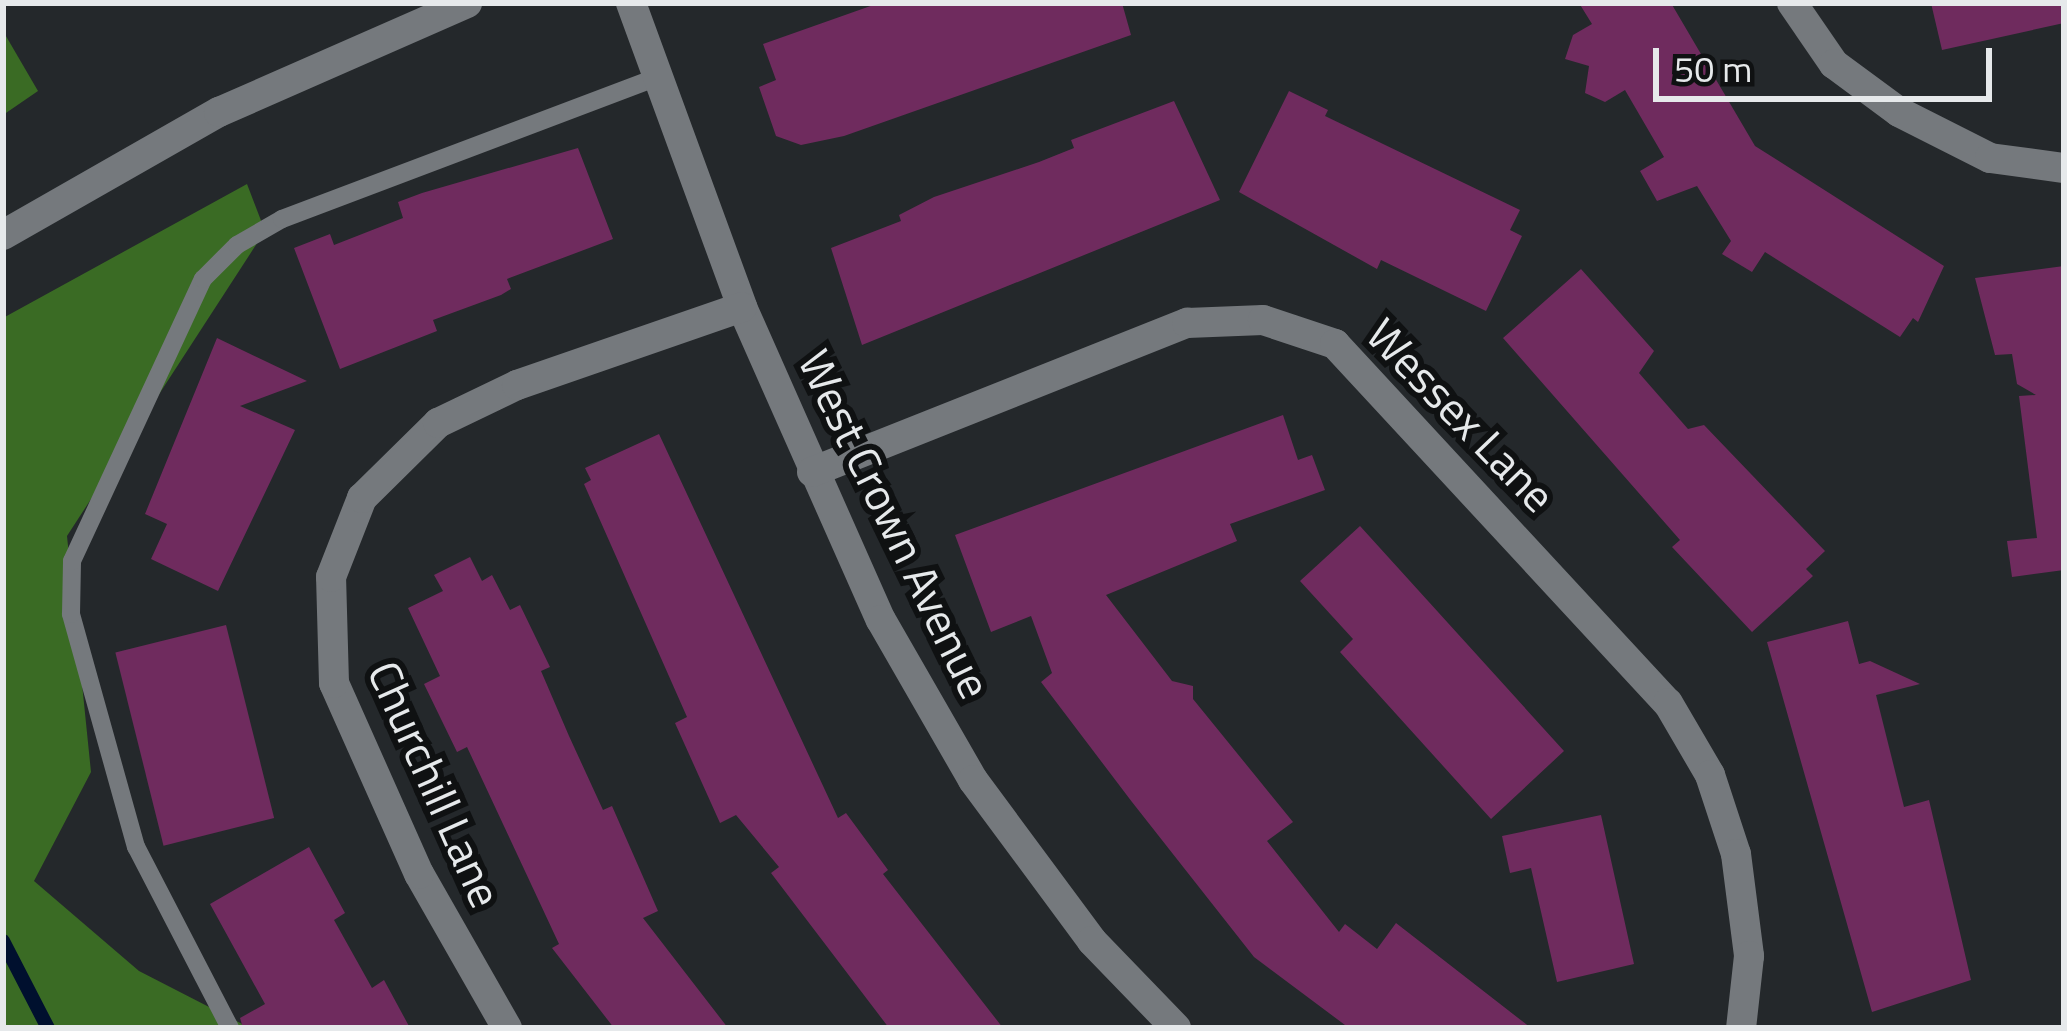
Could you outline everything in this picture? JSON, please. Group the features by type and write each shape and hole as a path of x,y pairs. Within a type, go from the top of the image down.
{"street":[{"path":"3,235 219,112 466,3"},
{"name":"West Crown Avenue","path":"631,3 742,307 881,620 973,780 1092,940 1176,1028"},
{"path":"1792,3 1834,64 1899,112 1990,158 2064,168"},
{"name":"Churchill Lane","path":"507,1028 418,874 334,683 331,577 362,498 438,423 517,385 742,307"},
{"name":"Wessex Lane","path":"812,472 1187,323 1263,320 1335,344 1402,409 1678,721 1710,775 1736,854 1749,956 1741,1028"}],"lane":[{"path":"230,1028 136,847 71,614 72,561 203,279 237,245 282,219 658,77"}],"green space":[{"path":"3,31 38,91 3,115"},
{"path":"247,184 265,231 67,536 91,772 34,881 139,971 250,1028 3,1028 3,318"}],"building":[{"path":"879,3 1122,3 1131,35 844,136 801,145 776,136 759,87 776,80 763,44"},
{"path":"1579,3 1671,3 1755,146 1944,266 1918,322 1913,318 1900,337 1765,252 1752,272 1722,254 1731,241 1697,186 1657,201 1640,171 1664,157 1625,90 1605,102 1585,93 1589,66 1565,59 1573,35 1592,24"},
{"path":"1931,3 2064,3 2064,23 1942,50"},
{"path":"1289,91 1328,110 1325,116 1520,210 1510,230 1522,236 1486,311 1381,260 1377,269 1239,192"},
{"path":"1174,101 1220,200 862,345 831,248 901,221 899,215 934,197 1074,148 1071,140"},
{"path":"578,148 613,239 507,279 511,289 501,295 433,320 437,331 340,369 294,248 330,234 334,245 403,218 398,202"},
{"path":"2064,266 2064,570 2012,577 2007,541 2037,538 2019,396 2036,395 2017,384 2012,354 1995,355 1975,278"},
{"path":"1581,269 1654,351 1639,373 1688,429 1704,425 1825,551 1806,569 1813,576 1752,632 1672,547 1680,540 1503,338"},
{"path":"217,338 307,381 240,406 295,430 218,591 151,559 167,524 145,514"},
{"path":"1283,415 1298,460 1312,455 1325,490 1230,524 1237,541 1106,595 1172,681 1193,686 1193,699 1293,822 1267,841 1339,932 1345,924 1377,949 1396,923 1531,1028 1349,1028 1254,957 1132,802 1041,682 1052,673 1031,616 991,632 955,535"},
{"path":"659,434 838,818 846,813 888,870 883,874 1003,1028 889,1028 771,873 779,867 736,815 720,823 675,723 687,717 584,484 591,480 585,468"},
{"path":"1360,526 1564,751 1491,819 1340,652 1353,639 1300,581"},
{"path":"470,557 482,581 492,575 510,610 520,605 550,667 541,671 569,736 603,810 612,806 658,911 643,918 728,1028 614,1028 552,948 559,944 467,747 457,752 424,684 440,676 408,608 443,591 434,575"},
{"path":"1848,621 1859,664 1870,661 1920,684 1876,695 1904,807 1929,800 1971,980 1872,1012 1767,642"},
{"path":"226,625 274,818 164,846 115,653"},
{"path":"1601,815 1634,964 1557,982 1531,868 1510,873 1502,836"},
{"path":"309,847 345,913 334,920 372,988 384,980 410,1028 243,1028 240,1018 265,1004 210,904"}],"waterway":[{"path":"3,941 48,1028"}]}
